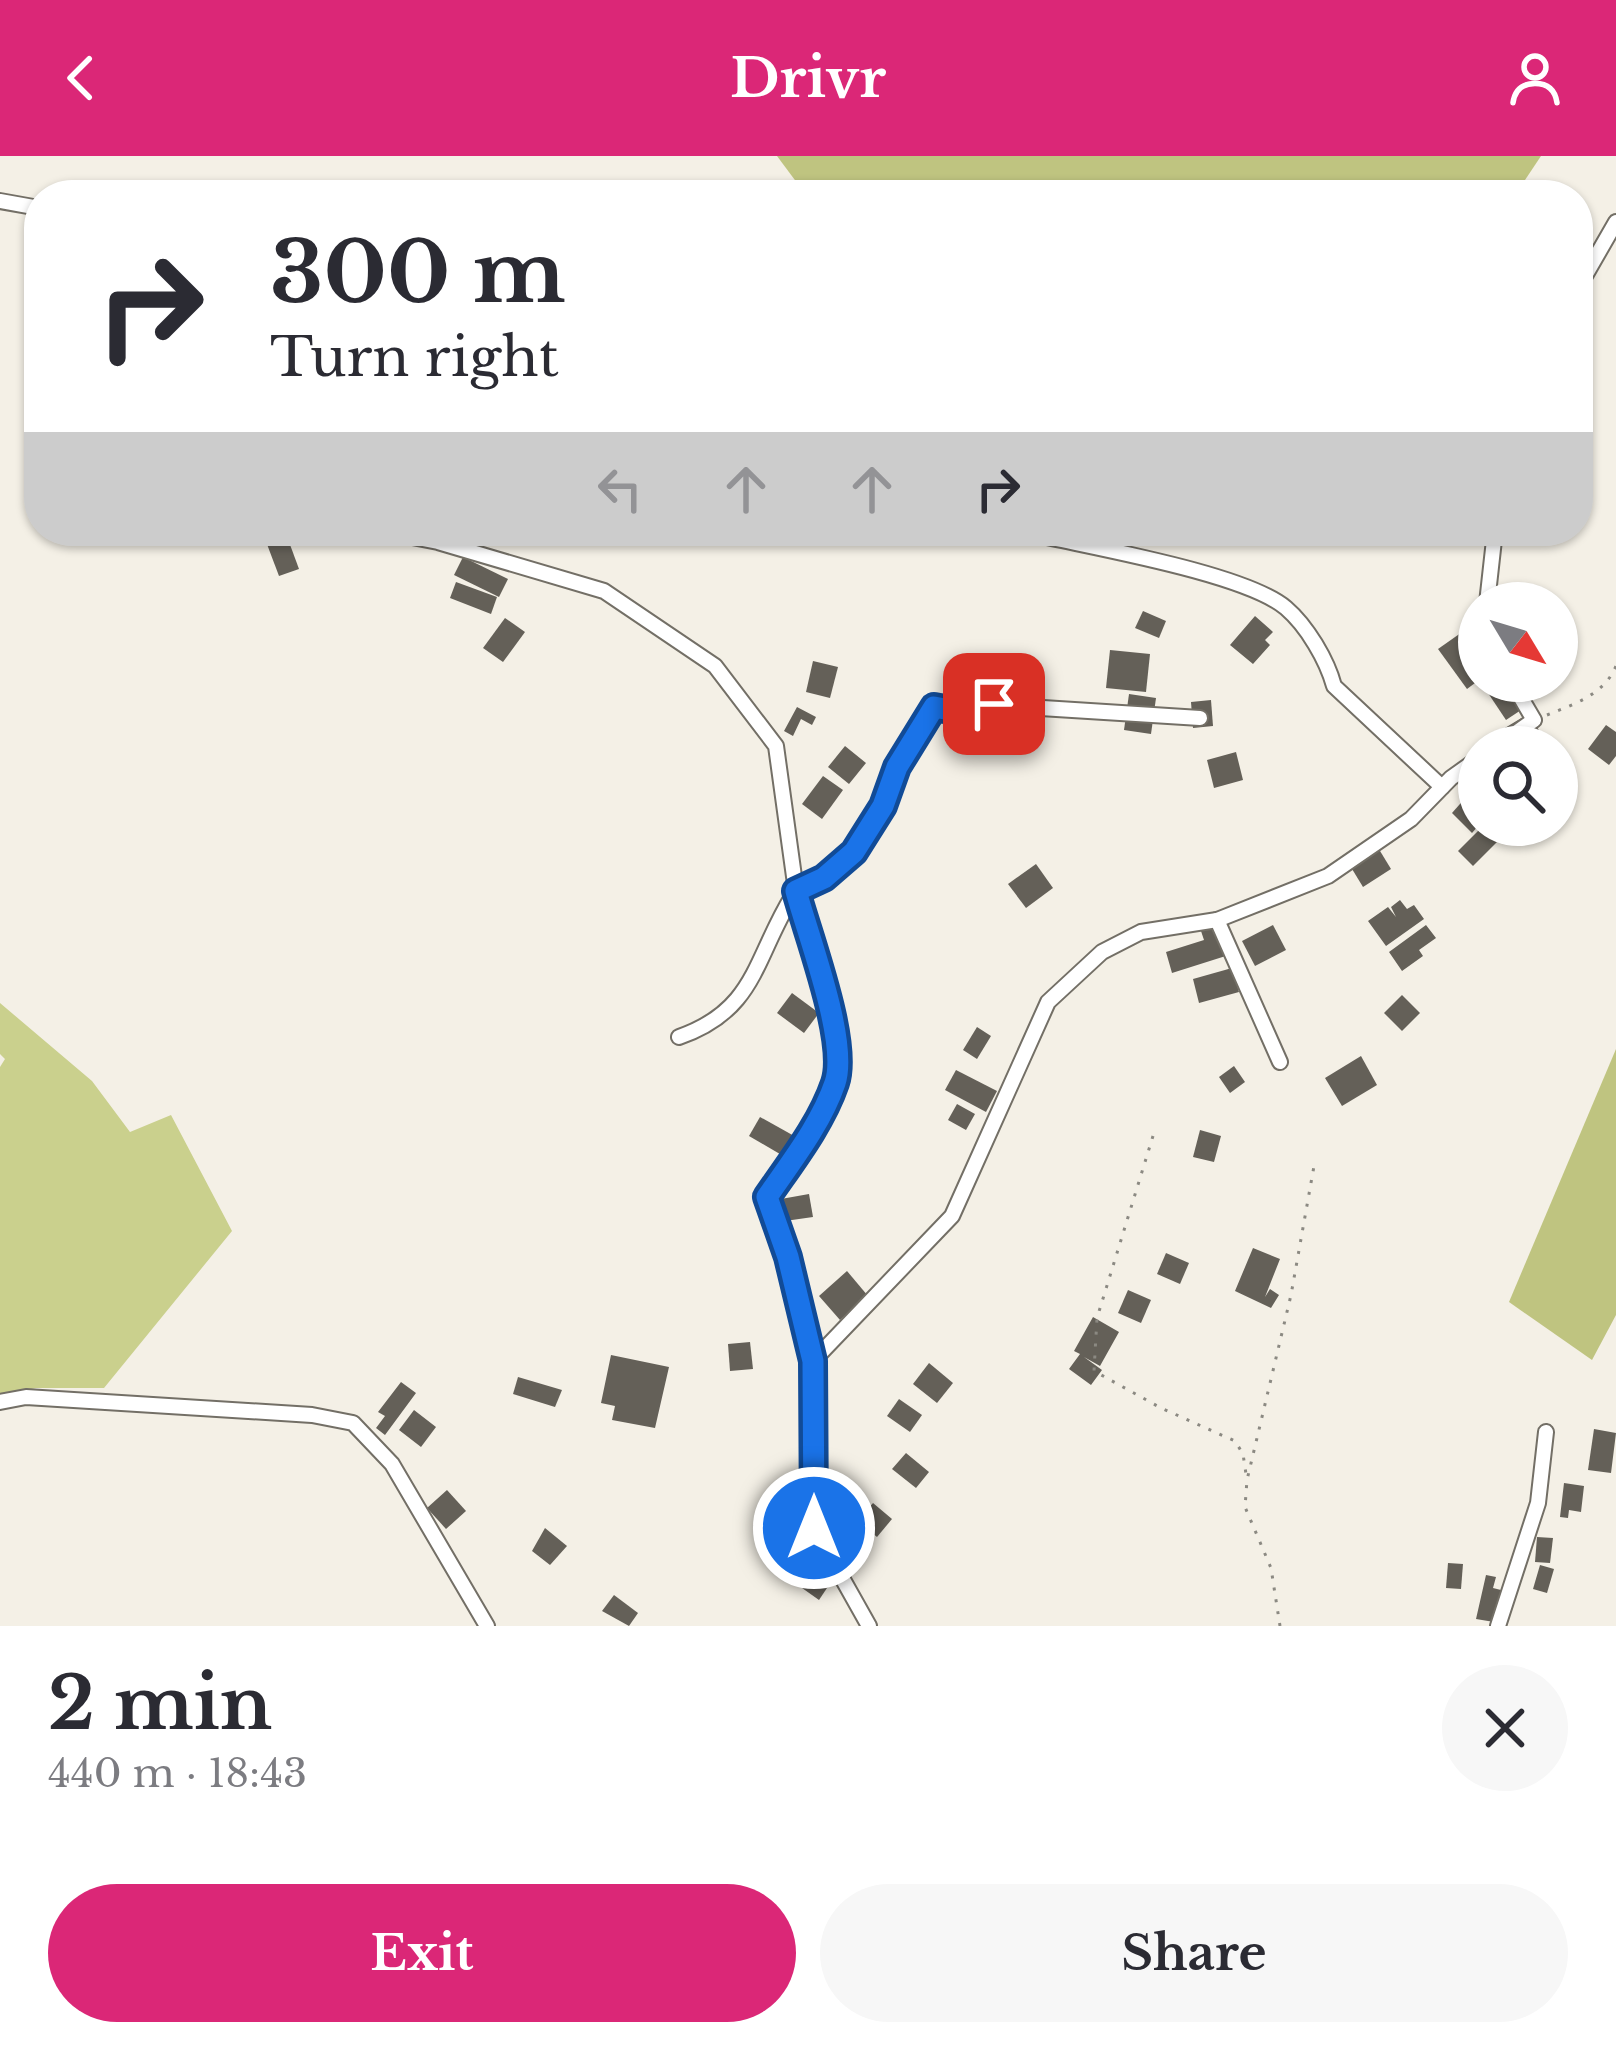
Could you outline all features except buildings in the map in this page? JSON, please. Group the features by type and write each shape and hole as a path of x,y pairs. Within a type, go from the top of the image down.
{"street":[{"path":"1593,262 1616,222"},
{"path":"452,546 604,591 716,667 776,746 796,891 839,1046 836,1082 799,1151 767,1197 788,1257 813,1361 814,1528 868,1626"},
{"path":"1084,546 1232,581 1286,607 1328,664 1334,686 1442,787"},
{"path":"1489,582 1493,546"},
{"path":"1523,702 1534,720 1526,726"},
{"path":"679,1036 708,1027 736,1005 796,891 824,878 854,852 934,707 961,712 994,704 1201,718"},
{"path":"813,1361 952,1216 1048,1002 1102,952 1141,932 1217,920 1328,876 1411,819 1458,774"},
{"path":"1217,920 1280,1062"},
{"path":"0,1402 26,1397 312,1415 353,1423 392,1464 487,1626"},
{"path":"1498,1626 1538,1503 1546,1432"}],"path":[{"path":"1534,720 1589,698 1616,666"},
{"path":"1153,1136 1096,1318 1094,1371 1235,1441 1243,1454 1247,1480"},
{"path":"1280,1626 1271,1568 1245,1507 1314,1166"}],"green space":[{"path":"777,156 1541,156 1525,180 795,180"},
{"path":"0,1003 92,1081 130,1132 171,1115 232,1231 104,1388 36,1388 0,1396 0,1067 5,1059 0,1054"},
{"path":"1616,1049 1616,1315 1592,1360 1509,1302"}],"route":[{"path":"814,1528 813,1361 788,1257 767,1197 799,1151 836,1082 839,1046 796,891 824,878 854,852 934,707 961,712 994,704"}]}
